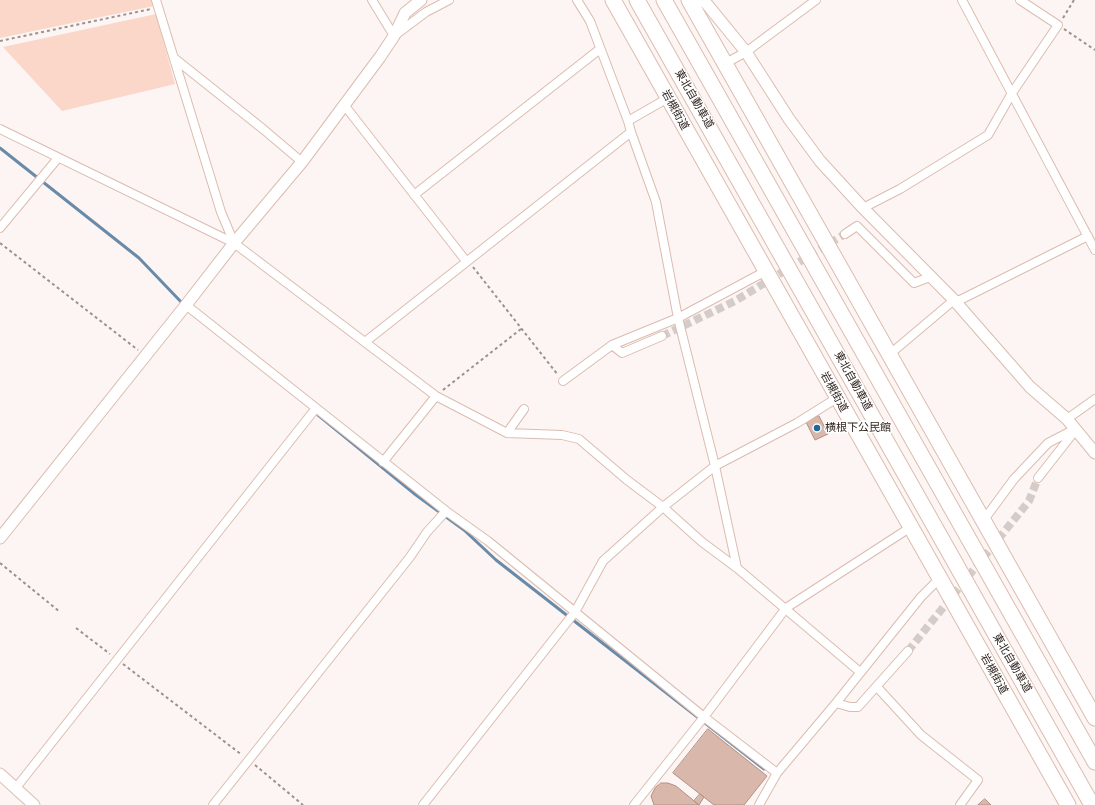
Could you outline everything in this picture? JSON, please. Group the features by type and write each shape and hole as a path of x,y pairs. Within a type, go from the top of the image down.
{"highway":[{"name":"岩槻街道","path":"612,0 1068,805"},
{"name":"東北自動車道","path":"637,0 1092,805"},
{"name":"東北自動車道","path":"664,0 1095,762"},
{"path":"689,0 1095,718"}],"street":[{"path":"372,0 394,36"},
{"path":"0,538 146,356 234,243 302,162 345,106 394,36 405,13 421,0"},
{"path":"394,36 426,12 449,0"},
{"path":"577,0 590,21 628,121 656,202 678,318 715,466 738,568"},
{"path":"701,0 706,3 746,52 789,118 820,161 863,208 954,300 1030,387 1067,419 1095,453"},
{"path":"726,63 746,52 816,0"},
{"path":"962,0 1095,250"},
{"path":"863,208 900,189 988,135 1012,93 1058,25 1020,0"},
{"path":"157,4 221,212 234,243"},
{"path":"414,195 600,49"},
{"path":"173,58 263,129 302,162"},
{"path":"628,121 668,98"},
{"path":"345,106 467,261"},
{"path":"0,128 58,158 234,243 436,396 507,433 562,435 579,439 627,480 663,507 702,542 738,568 860,672"},
{"path":"365,342 631,132"},
{"path":"0,228 58,158"},
{"path":"845,234 857,226 914,283 930,277"},
{"path":"890,354 954,300 960,300 1088,236"},
{"path":"563,381 612,345 678,318 766,271"},
{"path":"186,305 383,462 446,511 488,541 704,717 777,773"},
{"path":"612,345 622,353 662,336"},
{"path":"383,462 436,396"},
{"path":"423,805 574,612 603,561 663,507 715,466 797,423 837,398"},
{"path":"1067,419 1095,399"},
{"path":"15,789 316,408"},
{"path":"507,433 524,409"},
{"path":"983,521 1014,479 1048,443 1075,429"},
{"path":"1038,478 1075,429"},
{"path":"213,805 410,557 427,532 446,511"},
{"path":"634,805 704,717 786,608 911,527"},
{"path":"759,805 777,773 836,703 921,597 940,578"},
{"path":"836,703 850,707 858,707 908,651"},
{"path":"877,687 921,735 978,780 960,805"},
{"path":"0,774 34,805"}],"path":[{"path":"1074,0 1058,25 1095,50"},
{"path":"0,41 157,4"},
{"path":"0,243 146,356"},
{"path":"467,261 563,381"},
{"path":"436,396 521,329"},
{"path":"0,563 60,612"},
{"path":"76,628 248,760 303,805"}],"shaded area":[{"path":"0,0 153,0 154,6 0,38"},
{"path":"156,14 175,84 62,111 3,47"}],"building":[{"name":"横根下公民館","path":"819,416 828,434 815,440 806,422"},
{"path":"708,729 767,776 744,805 714,805 673,773"},
{"path":"661,783 668,783 676,786 699,805 654,805 651,796 655,788"},
{"path":"700,794 704,797 699,805 694,801"},
{"path":"985,799 991,805 978,805"}],"waterway":[{"path":"0,148 139,258 184,305"},
{"path":"318,415 416,495 464,530 496,560 764,769"}],"tunnel":[{"path":"662,336 735,301 845,234"},
{"path":"908,651 1029,501 1038,478"}],"place":[{"name":"横根下公民館","path":"817,428"}]}
